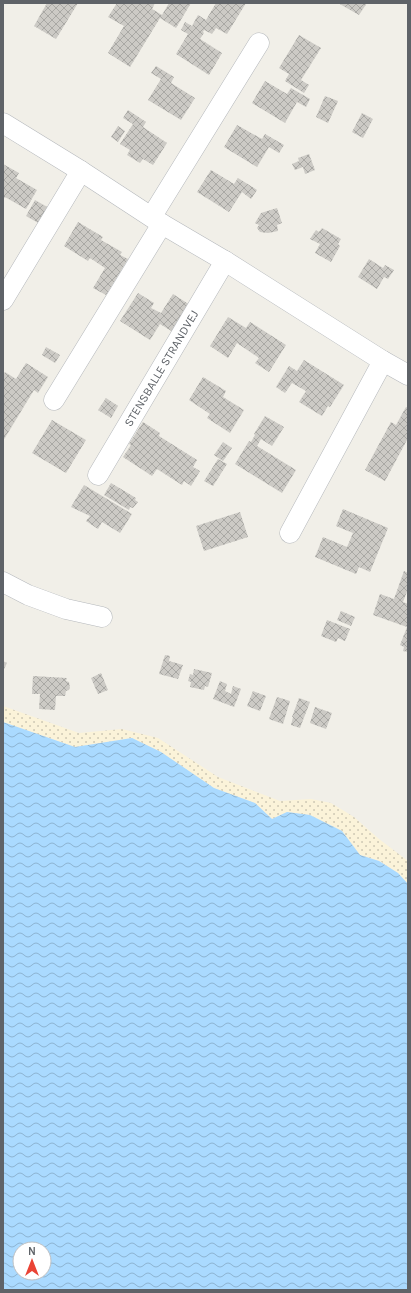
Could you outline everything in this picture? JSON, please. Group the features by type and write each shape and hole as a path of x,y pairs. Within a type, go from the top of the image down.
{"street":[{"path":"54,400 259,43"},
{"path":"3,123 383,361 408,375"},
{"path":"3,300 81,171"},
{"name":"STENSBALLE STRANDVEJ","path":"98,475 225,261"},
{"path":"290,533 383,361"},
{"path":"3,582 28,595 66,610 102,617"}],"sand":[{"path":"3,706 79,733 122,729 158,738 218,777 280,801 311,799 331,803 354,817 379,839 408,861 408,884 398,873 380,861 360,855 342,831 310,815 287,812 272,819 255,803 214,788 161,752 132,738 75,747 3,722"}],"water":[{"path":"3,722 75,747 132,738 161,752 214,788 255,803 272,819 287,812 310,815 342,831 360,855 379,861 398,873 408,884 408,1290 3,1290"}],"building":[{"path":"47,3 78,3 56,39 34,26"},
{"path":"117,3 155,3 152,9 162,15 169,3 191,3 176,28 160,18 130,67 108,53 124,26 108,17"},
{"path":"216,3 246,3 227,34 216,28 212,34 204,30 204,33 200,39 222,53 209,75 176,54 188,34 181,30 185,22 192,26 198,15 206,20"},
{"path":"338,3 367,3 359,15"},
{"path":"299,35 321,48 301,80 309,85 304,93 285,81 289,74 279,68"},
{"path":"156,66 174,77 171,83 195,98 181,120 148,100 161,79 151,73"},
{"path":"265,81 287,94 291,88 310,99 306,107 297,102 285,123 252,103"},
{"path":"325,96 338,101 328,123 316,117"},
{"path":"128,110 146,122 143,127 167,143 153,165 143,159 140,163 127,155 130,150 120,144 133,124 123,118"},
{"path":"362,113 373,119 363,138 352,132"},
{"path":"237,125 262,139 265,134 284,145 279,153 269,147 257,167 224,147"},
{"path":"118,126 125,131 118,142 111,137"},
{"path":"309,154 315,170 305,174 303,167 295,170 292,164 299,161 298,158"},
{"path":"3,164 19,173 16,178 37,190 26,209 5,197 3,200"},
{"path":"211,170 234,184 238,178 257,190 251,199 242,192 229,212 197,192"},
{"path":"35,200 49,208 40,224 26,216"},
{"path":"277,208 282,223 277,225 278,231 268,233 260,232 257,228 259,225 255,223 261,213"},
{"path":"78,222 103,237 101,240 122,252 120,255 128,259 106,295 93,288 105,268 90,258 88,261 64,246"},
{"path":"322,228 341,239 338,244 340,246 331,262 315,253 320,244 310,239 316,230 319,232"},
{"path":"369,259 383,268 385,265 394,270 388,279 384,277 377,289 358,277"},
{"path":"138,293 154,303 151,308 161,313 173,294 190,305 173,332 160,324 150,340 120,321"},
{"path":"228,317 246,328 250,322 286,345 269,372 255,363 259,358 237,343 228,358 210,346"},
{"path":"46,347 60,355 55,363 42,355"},
{"path":"304,360 344,385 330,407 328,406 322,416 299,402 306,391 292,383 285,393 276,387 289,366 297,371"},
{"path":"26,363 48,377 38,393 34,390 3,441 3,375 5,372 16,379"},
{"path":"203,377 226,391 223,397 244,410 230,433 207,418 210,414 189,400"},
{"path":"106,398 118,406 111,418 98,410"},
{"path":"406,407 408,408 408,438 385,481 365,470 391,422 396,425"},
{"path":"265,416 284,427 272,446 261,439 257,446 296,470 282,493 235,464 249,441 251,442"},
{"path":"52,420 86,440 66,473 32,453"},
{"path":"143,422 160,433 159,436 197,460 193,467 200,471 191,486 184,481 182,485 157,469 152,476 123,457 131,445 129,444"},
{"path":"223,442 232,448 223,461 214,455"},
{"path":"218,459 227,464 213,486 204,481"},
{"path":"111,483 136,498 135,500 138,502 133,508 130,507 129,510 104,495"},
{"path":"84,485 132,514 120,533 102,522 98,529 86,521 90,516 71,507"},
{"path":"343,509 388,528 370,572 359,567 356,574 315,557 323,537 347,547 353,533 336,526"},
{"path":"240,512 248,537 204,551 196,526"},
{"path":"404,571 408,573 408,589 403,602 408,604 408,652 403,651 404,647 400,645 407,627 373,615 380,594 394,599"},
{"path":"341,611 355,617 351,626 337,620"},
{"path":"327,620 350,629 345,641 338,638 336,642 321,636"},
{"path":"165,655 170,656 169,661 183,665 178,679 159,674"},
{"path":"3,661 7,663 3,671"},
{"path":"194,669 212,673 208,687 205,686 204,690 190,687 191,682 188,681 190,674 193,675"},
{"path":"101,673 108,690 98,694 91,678"},
{"path":"33,676 67,678 66,681 69,682 70,688 66,691 65,696 56,696 55,710 39,709 40,694 32,694"},
{"path":"220,681 227,684 225,691 231,694 233,686 241,689 234,707 213,699"},
{"path":"253,691 266,696 260,711 247,706"},
{"path":"277,697 290,701 283,724 269,719"},
{"path":"299,698 310,702 300,728 291,725 292,717"},
{"path":"315,707 332,713 326,729 310,723"}]}
